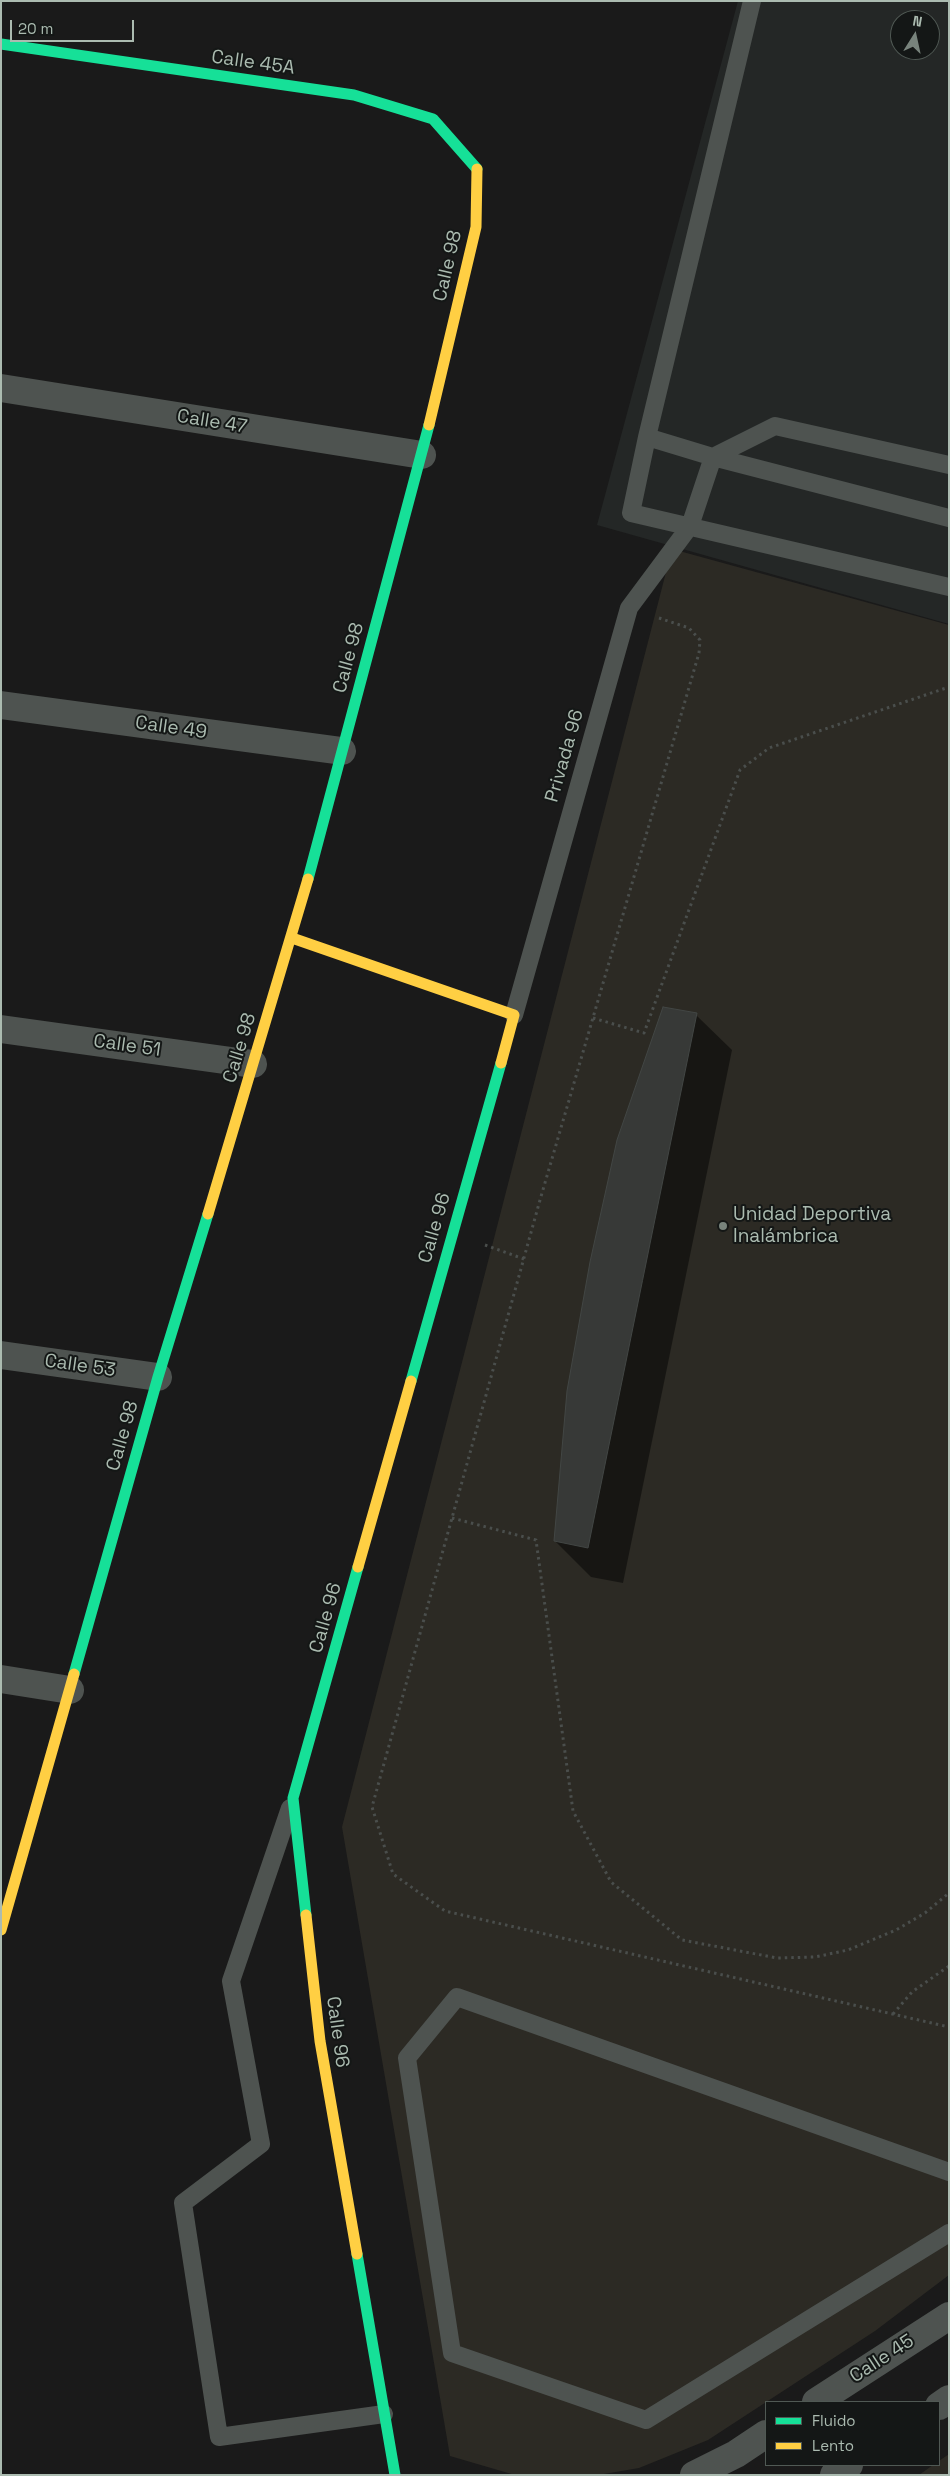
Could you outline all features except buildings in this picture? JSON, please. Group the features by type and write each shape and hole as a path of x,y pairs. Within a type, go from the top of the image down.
{"street":[{"name":"Calle 45A","path":"1,44 354,95 433,119 476,168"},
{"name":"Calle 98","path":"1,1930 158,1377 292,938 422,455 476,227 476,168"},
{"name":"Calle 47","path":"1,388 422,455"},
{"name":"Calle 49","path":"1,705 342,751"},
{"path":"292,938 514,1015"},
{"name":"Calle 96","path":"395,2475 320,2041 293,1798 514,1015"},
{"name":"Calle 51","path":"1,1029 253,1064"},
{"name":"Calle 53","path":"1,1355 158,1377"},
{"path":"1,1679 70,1690"},
{"name":"Calle 45","path":"818,2401 949,2316"},
{"path":"694,2475 736,2454 765,2435"},
{"path":"834,2475 848,2466"}],"lane":[{"path":"752,1 647,437 631,513 949,587"},
{"path":"712,457 775,426 949,465"},
{"path":"647,437 712,457 949,518"},
{"name":"Privada 96","path":"514,1015 629,608 690,526 712,457"},
{"path":"293,1798 231,1981 261,2144 183,2203 219,2437 384,2414"},
{"path":"949,2172 457,1997 407,2058 452,2353 646,2420 949,2233"}],"path":[{"path":"629,608 689,628 700,640 699,652 593,1018 372,1807 393,1874 445,1911 949,2028"},
{"path":"593,1018 644,1034 740,770 769,748 949,687"},
{"path":"452,1518 536,1540 573,1810 611,1882 682,1940 778,1958 815,1957 848,1950 896,1930 925,1913 949,1893"},
{"path":"892,2014 912,1992 949,1966"}],"shaded area":[{"path":"738,1 949,1 949,624 597,525"},
{"name":"Unidad Deportiva Inalámbrica","path":"672,549 949,625 949,2275 875,2331 765,2401 708,2440 639,2468 598,2475 515,2475 450,2456 342,1827"},
{"path":"949,2454 949,2475 919,2475 932,2466 940,2466 940,2460"}],"traffic: fast":[{"path":"1,44 354,95 433,119 477,169"},
{"path":"308,879 429,425"},
{"path":"411,1381 501,1063"},
{"path":"74,1674 158,1377 208,1214"},
{"path":"306,1915 293,1798 358,1567"},
{"path":"357,2254 395,2475"}],"traffic: slow":[{"path":"429,425 476,227 477,169"},
{"path":"208,1214 308,879"},
{"path":"292,938 514,1015 501,1063"},
{"path":"358,1567 411,1381"},
{"path":"1,1930 74,1674"},
{"path":"306,1915 320,2041 357,2254"}],"place":[{"name":"Unidad Deportiva Inalámbrica","path":"723,1226"}]}
